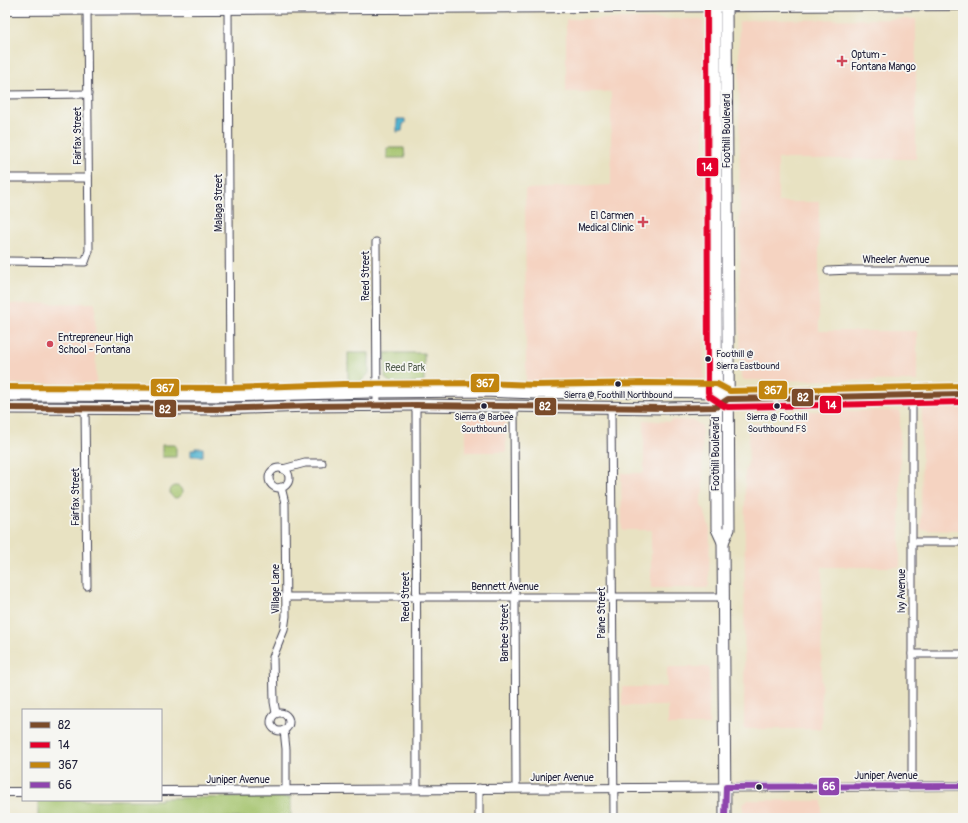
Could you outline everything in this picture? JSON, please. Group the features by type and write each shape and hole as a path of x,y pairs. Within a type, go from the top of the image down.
{"main road":[{"name":"Foothill Boulevard","path":"715,6 717,528 723,542 726,818"},
{"name":"Foothill Boulevard","path":"723,542 729,529 726,6"},
{"path":"5,395 230,396 377,392 484,391 536,393 647,391 716,392 728,399 963,394"},
{"path":"5,408 210,409 377,405 611,408 716,407 728,399"}],"street":[{"path":"5,11 179,7 228,10 384,7 963,6"},
{"name":"Fairfax Street","path":"5,262 85,262 89,251 87,10"},
{"name":"Malaga Street","path":"228,10 230,396"},
{"path":"5,95 88,94"},
{"path":"5,178 88,178"},
{"name":"Reed Street","path":"376,242 377,405"},
{"name":"Wheeler Avenue","path":"828,271 963,270"},
{"name":"Ivy Avenue","path":"912,395 912,786"},
{"name":"Reed Street","path":"416,405 416,789"},
{"name":"Barbee Street","path":"514,406 516,788"},
{"name":"Fairfax Street","path":"85,408 86,586"},
{"name":"Paine Street","path":"611,408 614,818"},
{"path":"283,469 287,473 288,479 286,484 281,487 272,485 269,477 274,469 283,469 305,463 322,463"},
{"name":"Village Lane","path":"276,713 274,702 273,657 284,630 286,616 285,503 281,487"},
{"path":"912,542 963,542"},
{"name":"Bennett Avenue","path":"286,597 724,597"},
{"path":"912,654 963,654"},
{"path":"284,730 276,730 271,724 272,717 276,713 282,713 287,716 288,725 284,730 286,749 286,790"},
{"name":"Juniper Avenue","path":"162,791 963,786"},
{"path":"478,788 479,818"},
{"path":"5,792 22,792"}],"shaded area":[{"path":"566,19 700,19 703,21 703,39 706,39 706,55 704,56 704,379 699,381 650,382 598,379 590,380 590,383 526,383 525,189 611,185 611,92 566,92"},
{"path":"916,19 916,159 778,159 778,202 819,202 819,331 917,331 917,381 744,380 741,377 740,327 739,22 749,20"},
{"name":"Entrepreneur High School - Fontana","path":"95,303 96,383 5,384 5,304"},
{"path":"922,408 963,408 963,531 921,530"},
{"path":"798,411 900,412 900,567 822,567 821,729 744,729 745,471 749,460 748,429 755,423 786,423"},
{"path":"466,415 498,415 506,419 506,452 466,452"},
{"path":"644,420 670,422 673,420 694,421 702,426 703,493 701,495 701,506 704,509 710,530 709,585 707,588 651,588 651,530 622,530 621,473 644,473"},
{"path":"667,667 709,667 709,725 668,725 668,706 622,706 622,687 667,687"},
{"path":"748,800 822,801 822,818 743,818 743,804"}],"green space":[{"path":"387,148 404,148 405,158 387,158"},
{"name":"Reed Park","path":"348,353 369,353 369,373 361,382 348,382"},
{"name":"Reed Park","path":"385,353 424,353 424,382 391,383 385,378"},
{"path":"162,445 175,445 176,457 162,457"},
{"path":"176,486 180,488 182,492 180,496 176,498 172,496 170,492 172,488"},
{"path":"291,797 291,818 38,818 38,801 162,801 162,798"}],"water":[{"path":"397,119 405,119 405,123 403,124 402,131 397,132"},
{"path":"195,448 203,448 203,456 191,456 191,450 195,450"}],"transit line":[{"name":"14","path":"707,5 709,396 728,407 963,402"},
{"name":"367","path":"5,387 230,388 344,384 484,383 536,385 647,383 717,384 730,391 963,386"},
{"name":"82","path":"5,408 217,409 416,405 664,408 716,407 728,399 963,394"},
{"name":"66","path":"725,818 726,787 963,786"}],"place":[{"name":"Optum - Fontana Mango","path":"842,61"},
{"name":"El Carmen Medical Clinic","path":"643,222"},
{"name":"Entrepreneur High School - Fontana","path":"50,344"},
{"name":"Foothill @ Sierra Eastbound","path":"708,359"},
{"name":"Sierra @ Foothill Northbound","path":"618,384"},
{"name":"Sierra @ Barbee Southbound","path":"484,406"},
{"name":"Sierra @ Foothill Southbound FS","path":"777,406"}]}
